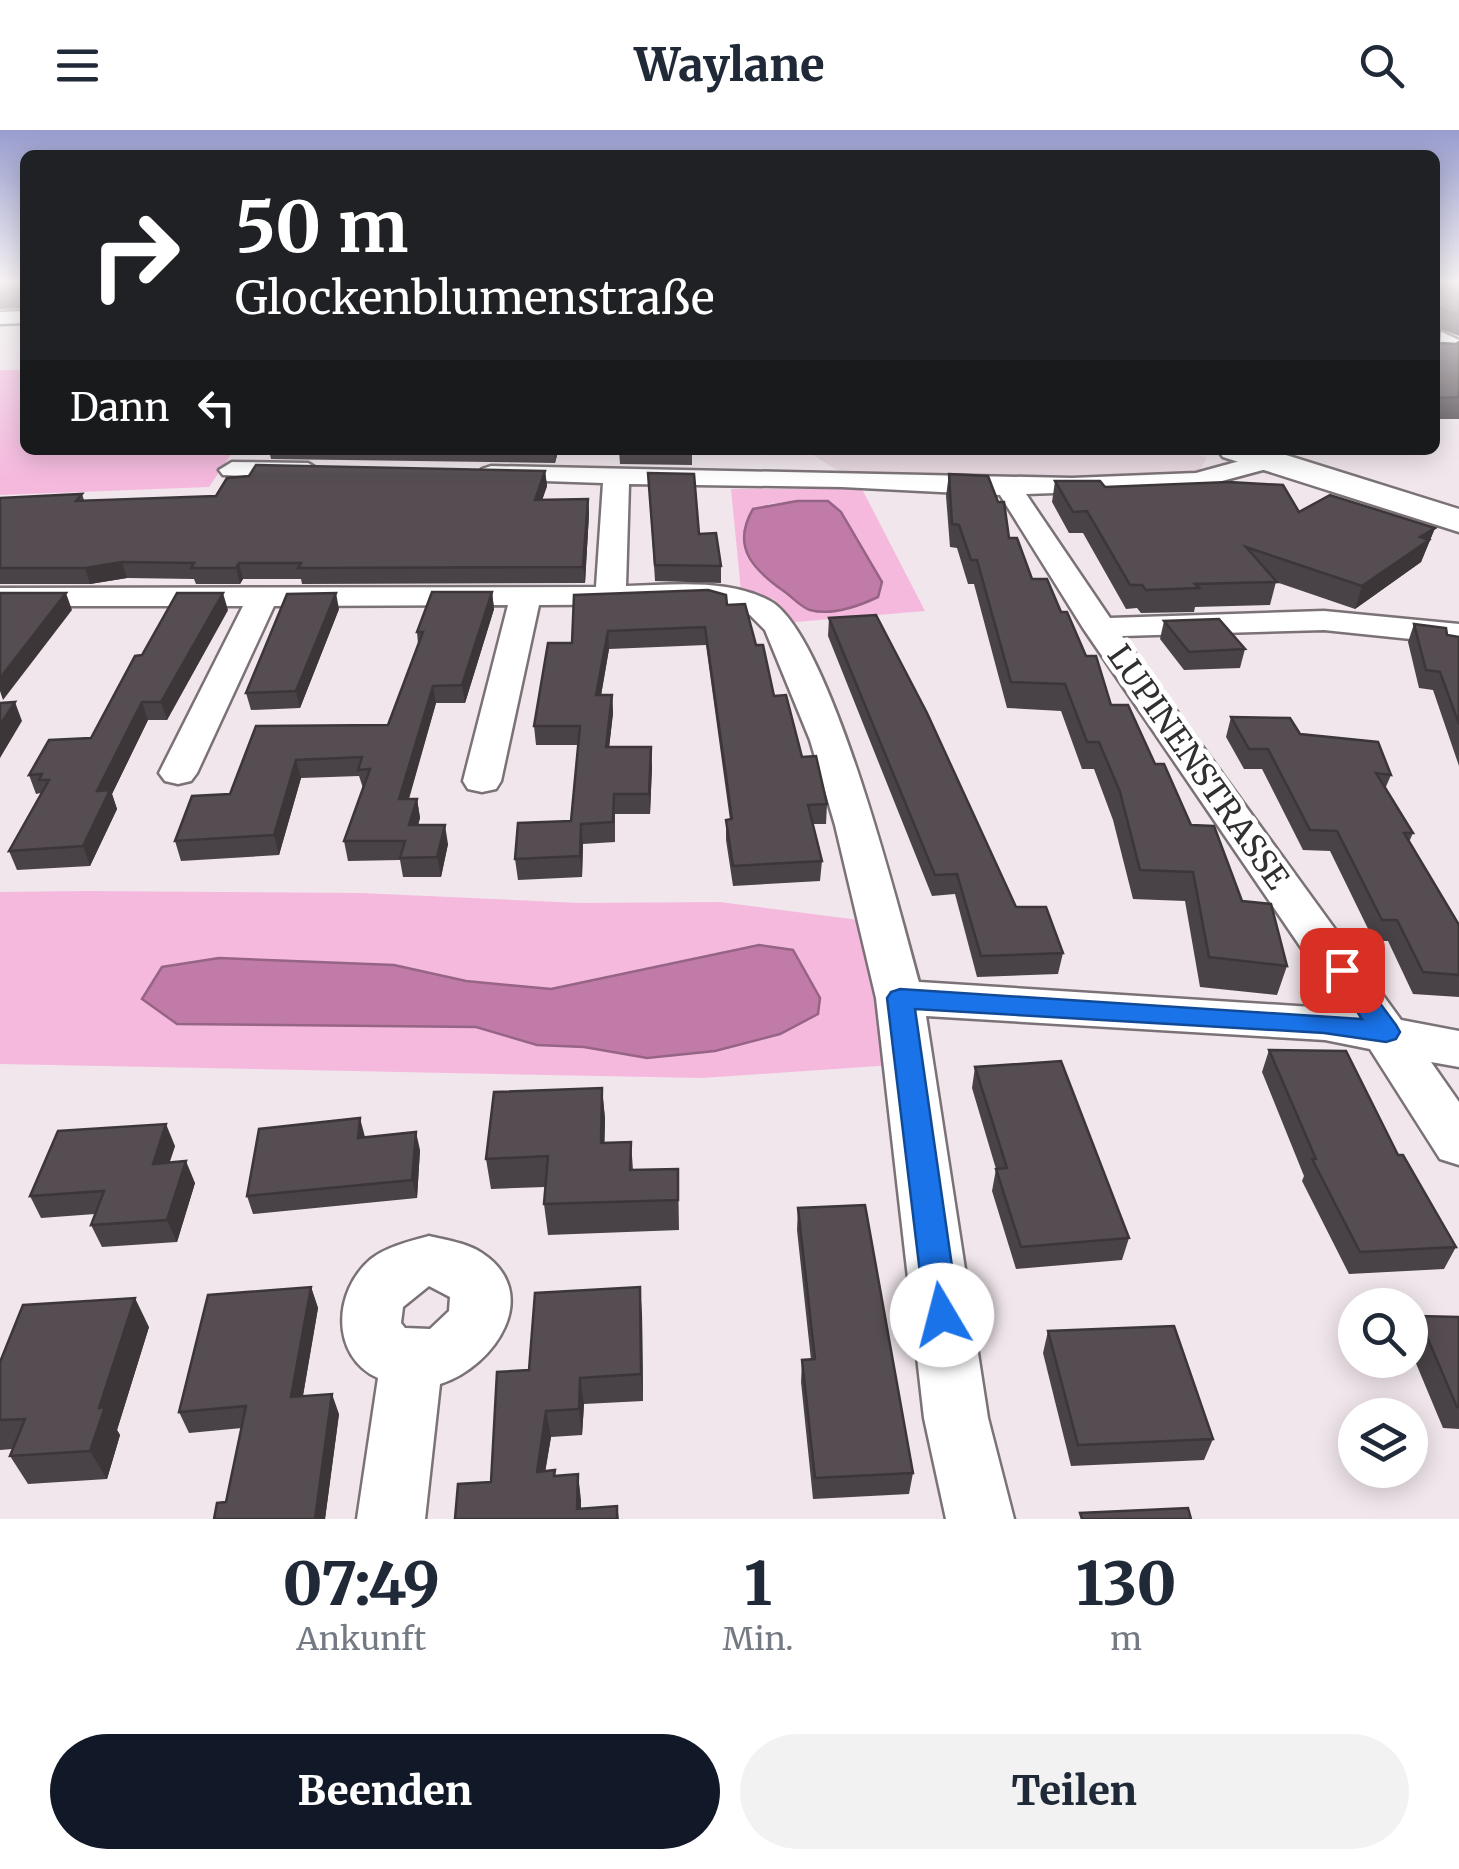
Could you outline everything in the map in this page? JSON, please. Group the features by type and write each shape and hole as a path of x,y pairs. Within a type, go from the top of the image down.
{"street":[{"path":"800,455 818,470 842,479"},
{"path":"470,474 598,468 842,479 888,485 1183,484 1233,475 1252,456 1459,521"},
{"path":"239,460 331,471"},
{"path":"598,468 610,596"},
{"name":"LUPINENSTRASSE","path":"1008,487 1099,628 1386,1032 1459,1144"},
{"path":"178,773 263,596"},
{"path":"0,597 734,598 758,606 774,618 810,690 856,820 900,998 956,1418 980,1519"},
{"path":"482,781 526,598"},
{"path":"1099,628 1296,620 1377,623 1459,634"},
{"path":"900,998 1324,1023 1459,1049"},
{"path":"391,1519 411,1362"}],"shaded area":[{"path":"0,370 20,370 20,455 231,455 209,487 0,495"},
{"path":"813,455 1207,458 1196,475 1070,481 885,477 840,472"},
{"path":"731,489 862,489 925,611 795,622 773,599 741,591","holes":["828,501 841,512 882,582 810,610 784,591 768,504"]},
{"path":"797,501 828,501 841,512 882,582 878,597 854,607 818,612 800,605 756,567 745,547 744,535 753,509"},
{"path":"0,892 361,893 581,903 720,902 866,921 893,1065 702,1078 0,1064"},
{"path":"759,945 793,950 820,998 818,1014 780,1034 715,1051 647,1058 584,1047 537,1045 476,1027 177,1024 142,999 162,967 219,958 394,965 466,981 551,989"}],"building":[{"path":"1440,346 1459,346 1459,397 1440,398"},
{"path":"256,465 545,471 535,500 588,499 583,567 298,568 301,563 239,563 236,568 191,568 194,563 122,562 85,568 0,568 0,498 82,494 76,501 216,496 227,478 249,476"},
{"path":"648,473 694,474 699,534 716,533 721,566 655,565"},
{"path":"949,474 988,476 998,502 1004,502 1009,538 1017,538 1032,579 1047,579 1086,656 1096,656 1111,705 1128,705 1155,764 1164,764 1191,825 1214,826 1242,901 1271,904 1287,966 1209,957 1193,872 1140,870 1120,792 1099,742 1087,742 1065,684 1011,682 977,560 971,560 959,525 952,524"},
{"path":"1055,481 1100,481 1105,487 1229,482 1283,485 1299,512 1330,495 1435,528 1420,537 1429,540 1362,586 1246,547 1277,582 1195,584 1199,588 1146,590 1142,585 1130,585 1087,511 1073,512"},
{"path":"708,590 726,595 727,605 745,604 756,645 763,645 774,696 786,695 802,757 816,756 827,804 808,805 822,861 733,866 726,820 732,819 705,627 608,631 596,695 612,695 606,747 651,747 649,794 614,794 613,822 581,824 580,856 515,859 518,823 571,821 580,726 534,726 548,643 572,643 574,595"},
{"path":"432,592 492,592 462,685 433,686 399,799 417,799 409,825 445,825 437,857 400,858 405,841 344,841 370,769 358,770 362,757 296,760 274,835 175,841 192,796 230,794 256,726 388,725 423,632 417,632"},
{"path":"0,593 66,593 0,678"},
{"path":"177,593 223,593 161,702 142,702 97,791 110,790 83,846 9,851 49,780 39,780 42,774 29,775 49,740 91,738 135,656 142,655"},
{"path":"336,593 296,691 246,693 287,594"},
{"path":"876,615 927,713 1016,907 1046,907 1063,953 981,956 957,874 935,875 829,618"},
{"path":"1219,619 1245,649 1189,652 1164,621"},
{"path":"1414,624 1446,628 1447,635 1459,637 1459,724 1440,672 1426,670"},
{"path":"15,702 0,725 0,703"},
{"path":"1231,717 1290,718 1300,734 1378,742 1391,775 1376,773 1413,833 1404,833 1459,925 1459,975 1423,972 1397,920 1382,920 1337,831 1310,830 1268,749 1249,749"},
{"path":"1269,1050 1346,1051 1398,1155 1403,1155 1456,1247 1360,1252 1312,1159 1316,1159"},
{"path":"1061,1061 1129,1238 1021,1247 996,1169 1007,1168 975,1067"},
{"path":"602,1088 601,1143 631,1142 630,1170 678,1169 678,1200 544,1204 548,1156 486,1159 494,1092"},
{"path":"360,1118 358,1138 416,1132 412,1180 247,1196 259,1129"},
{"path":"166,1124 153,1164 186,1161 167,1220 91,1225 104,1191 30,1196 58,1131"},
{"path":"865,1205 913,1473 815,1478 802,1360 815,1359 798,1208"},
{"path":"311,1287 291,1397 332,1394 315,1519 214,1519 217,1503 226,1502 246,1406 179,1412 208,1295"},
{"path":"640,1287 641,1374 580,1378 579,1409 546,1411 537,1472 555,1470 554,1476 578,1474 577,1509 617,1506 617,1519 455,1519 458,1484 491,1482 497,1372 529,1370 535,1293"},
{"path":"135,1298 99,1408 105,1407 90,1451 10,1456 25,1419 0,1420 0,1362 23,1305"},
{"path":"1428,1316 1459,1317 1457,1407 1428,1339"},
{"path":"1174,1326 1213,1439 1078,1445 1048,1331"},
{"path":"1188,1508 1191,1519 1082,1519 1080,1513"}],"route":[{"path":"942,1315 900,998 1324,1023 1386,1032 1342,970"}]}
